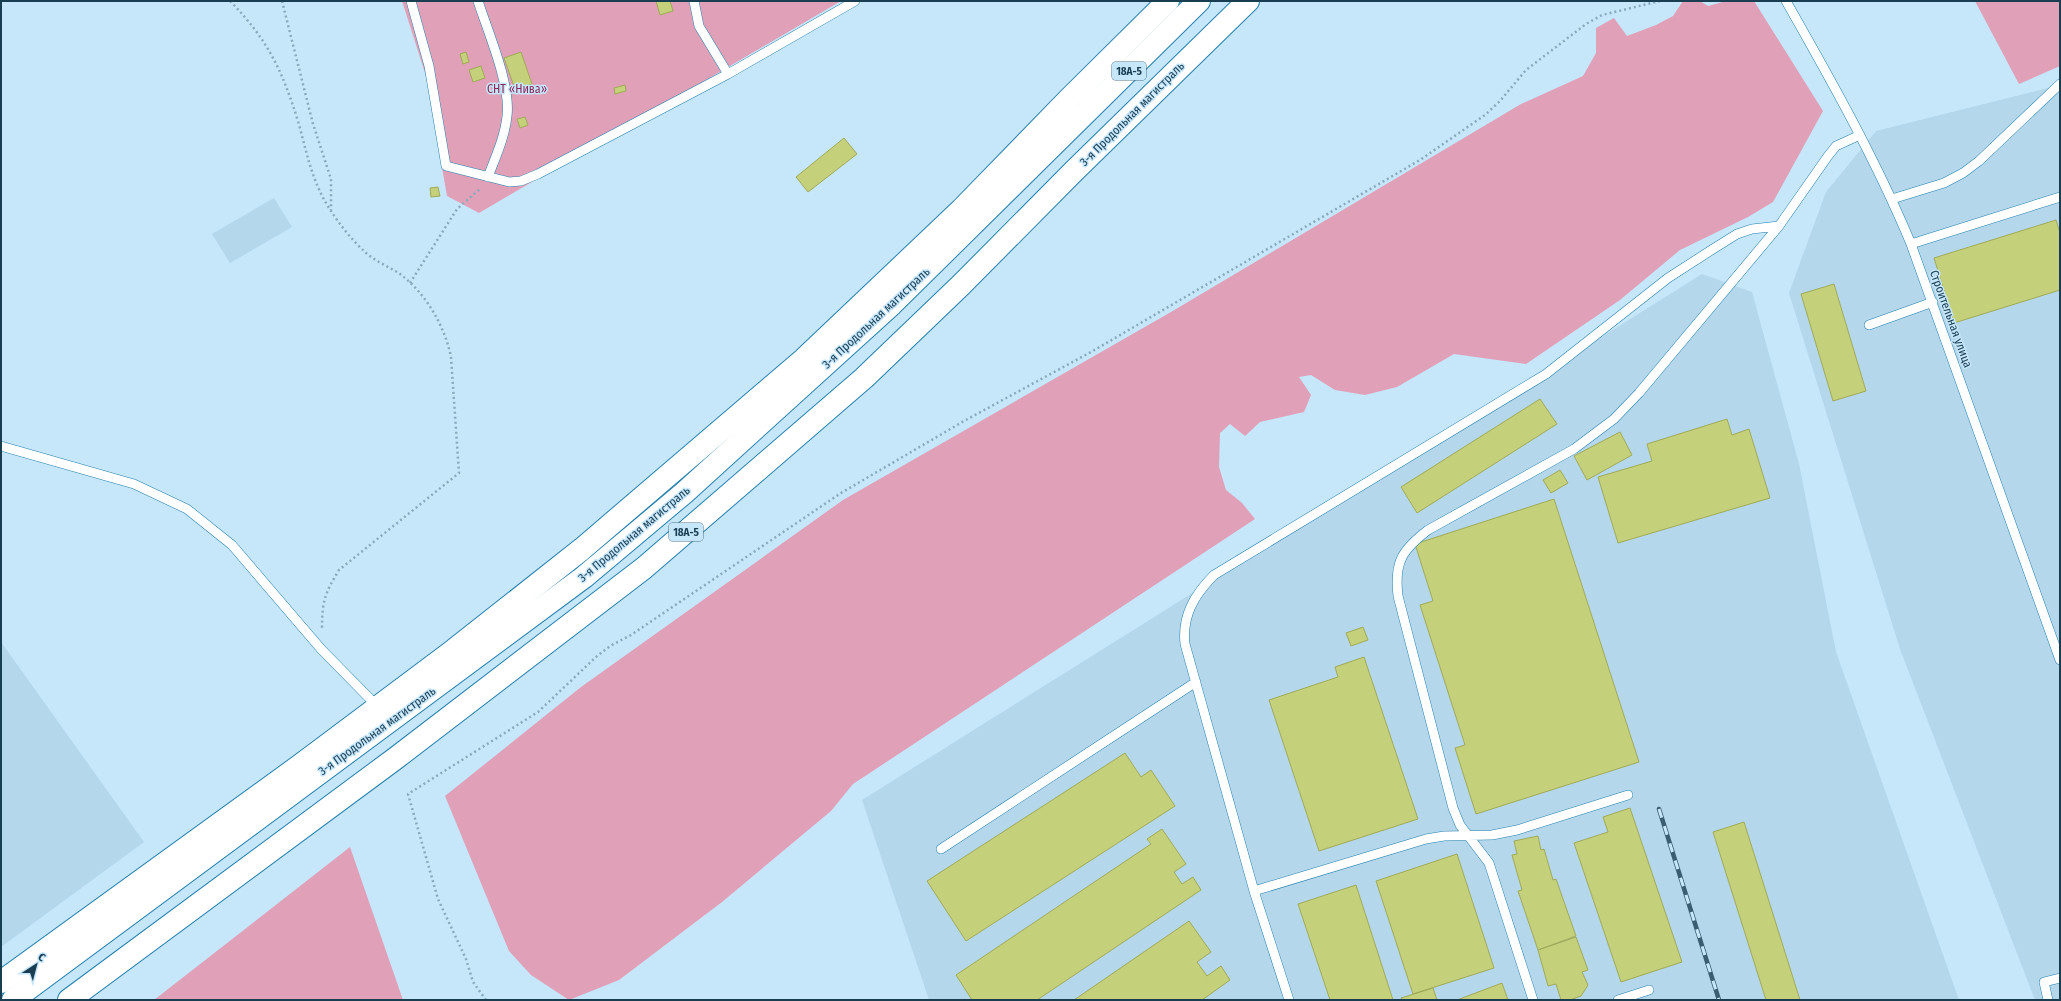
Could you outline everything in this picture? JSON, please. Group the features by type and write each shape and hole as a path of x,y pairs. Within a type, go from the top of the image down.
{"main road":[{"path":"1,982 378,707 582,549 804,359 961,210 1069,99 1168,1"},
{"name":"3-я Продольная магистраль","path":"13,1000 584,577 684,493 892,304 1199,1"},
{"name":"3-я Продольная магистраль","path":"69,1000 396,758 644,568 864,378 961,285 1074,171 1248,1"}],"lane":[{"path":"411,1 429,66 446,166 488,178 509,182 520,182 538,174 728,74 855,1"},
{"path":"478,1 505,87 507,115 504,131 488,178"},
{"path":"694,1 699,26 728,74"},
{"name":"Строительная улица","path":"1786,1 1860,135 1892,199 1911,244 2060,660"},
{"path":"1892,199 1944,183 1964,173 1979,161 2060,84"},
{"path":"1533,1000 1489,863 1470,836 1460,825 1451,801 1398,596 1396,579 1399,563 1409,545 1428,530 1574,449 1614,419 1639,393 1778,226 1836,146 1860,135"},
{"path":"1911,244 2060,197"},
{"path":"1290,1000 1254,891 1185,644 1183,630 1188,610 1202,587 1214,575 1546,374 1668,278 1713,249 1737,234 1752,229 1778,226"},
{"path":"1869,325 1933,302"},
{"path":"1,446 134,484 187,509 232,545 321,649 378,707"},
{"path":"941,849 1196,682"},
{"path":"1254,891 1426,839 1444,836 1492,835 1517,830 1628,795"},
{"path":"2048,1000 2044,982 2060,978"},
{"path":"1618,1000 1649,990"}],"path":[{"path":"230,1 252,23 269,48 281,72 298,121 308,162 319,190 332,212 364,252 410,283 442,326 448,339 451,357 459,473 339,570 328,588 322,606 321,649"},
{"path":"282,1 313,124 331,180 332,212"},
{"path":"486,1000 473,982 466,960 438,899 408,794 538,712 610,646 631,635 841,493 964,421 1091,352 1420,160 1485,115 1500,101 1526,70 1586,24 1602,14 1660,1"},
{"path":"410,283 457,210 484,185 488,178"}],"shaded area":[{"path":"2060,85 2060,1000 2035,1000 1900,649 1789,293 1826,192 1876,131"},
{"path":"274,198 292,227 230,263 212,234"},
{"path":"1702,274 1752,292 1799,464 1836,652 1959,1000 929,1000 862,800"},
{"path":"1,642 144,842 1,947"}],"green space":[{"name":"СНТ «Нива»","path":"402,1 841,1 479,213 447,196 426,76"},
{"path":"1683,1 1700,1 1708,6 1726,1 1754,1 1823,111 1773,202 1748,217 1680,250 1620,300 1526,364 1454,354 1397,387 1365,395 1335,390 1311,375 1299,377 1311,395 1304,412 1260,422 1245,436 1230,424 1220,433 1219,467 1226,490 1242,503 1255,519 853,784 831,811 722,902 619,980 569,1000 531,975 509,951 445,796 581,687 843,500 1171,312 1521,104 1583,76 1596,53 1596,28 1614,18 1627,36 1656,25 1673,16"},
{"path":"1975,1 2060,1 2060,66 2019,84"},
{"path":"350,847 403,1000 154,1000"}],"building":[{"path":"656,1 670,1 673,11 660,15"},
{"path":"466,52 469,62 463,64 460,54"},
{"path":"521,52 532,84 515,89 504,58"},
{"path":"481,66 485,78 473,82 469,70"},
{"path":"625,85 626,91 615,94 614,88"},
{"path":"525,117 528,125 520,128 517,119"},
{"path":"844,138 857,154 808,192 796,177"},
{"path":"438,187 440,196 431,197 430,188"},
{"path":"2056,220 2060,233 2060,290 1954,323 1934,258"},
{"path":"1834,284 1866,391 1833,401 1801,294"},
{"path":"1540,399 1557,424 1417,513 1401,487"},
{"path":"1727,419 1732,435 1749,429 1770,498 1618,543 1598,477 1652,461 1647,444"},
{"path":"1620,432 1632,455 1587,480 1574,456"},
{"path":"1560,470 1568,483 1551,493 1543,480"},
{"path":"1554,499 1639,762 1476,814 1455,748 1465,745 1420,605 1433,601 1415,544"},
{"path":"1363,627 1368,640 1351,646 1346,633"},
{"path":"1364,657 1418,819 1319,851 1269,700 1338,677 1335,667"},
{"path":"1125,753 1141,777 1151,770 1175,806 966,941 927,881"},
{"path":"1630,808 1682,962 1621,982 1574,843 1608,832 1603,817"},
{"path":"1744,822 1800,1000 1766,1000 1713,832"},
{"path":"1162,829 1186,864 1174,872 1182,884 1193,877 1201,890 1037,1000 972,1000 956,975 1151,844 1147,839"},
{"path":"1538,836 1541,850 1544,849 1553,880 1556,879 1576,936 1538,950 1518,891 1522,890 1512,855 1517,854 1514,841"},
{"path":"1457,854 1494,968 1413,994 1376,881"},
{"path":"1356,885 1393,1000 1330,1000 1298,904"},
{"path":"1189,921 1211,952 1197,962 1207,976 1221,966 1230,980 1202,1000 1074,1000"},
{"path":"1576,937 1588,970 1582,972 1588,985 1581,996 1570,1000 1561,1000 1556,984 1548,986 1538,950"},
{"path":"1502,983 1508,1000 1457,1000"},
{"path":"1433,988 1437,1000 1402,1000 1401,998"}],"railway":[{"path":"1659,809 1719,1000"}]}
